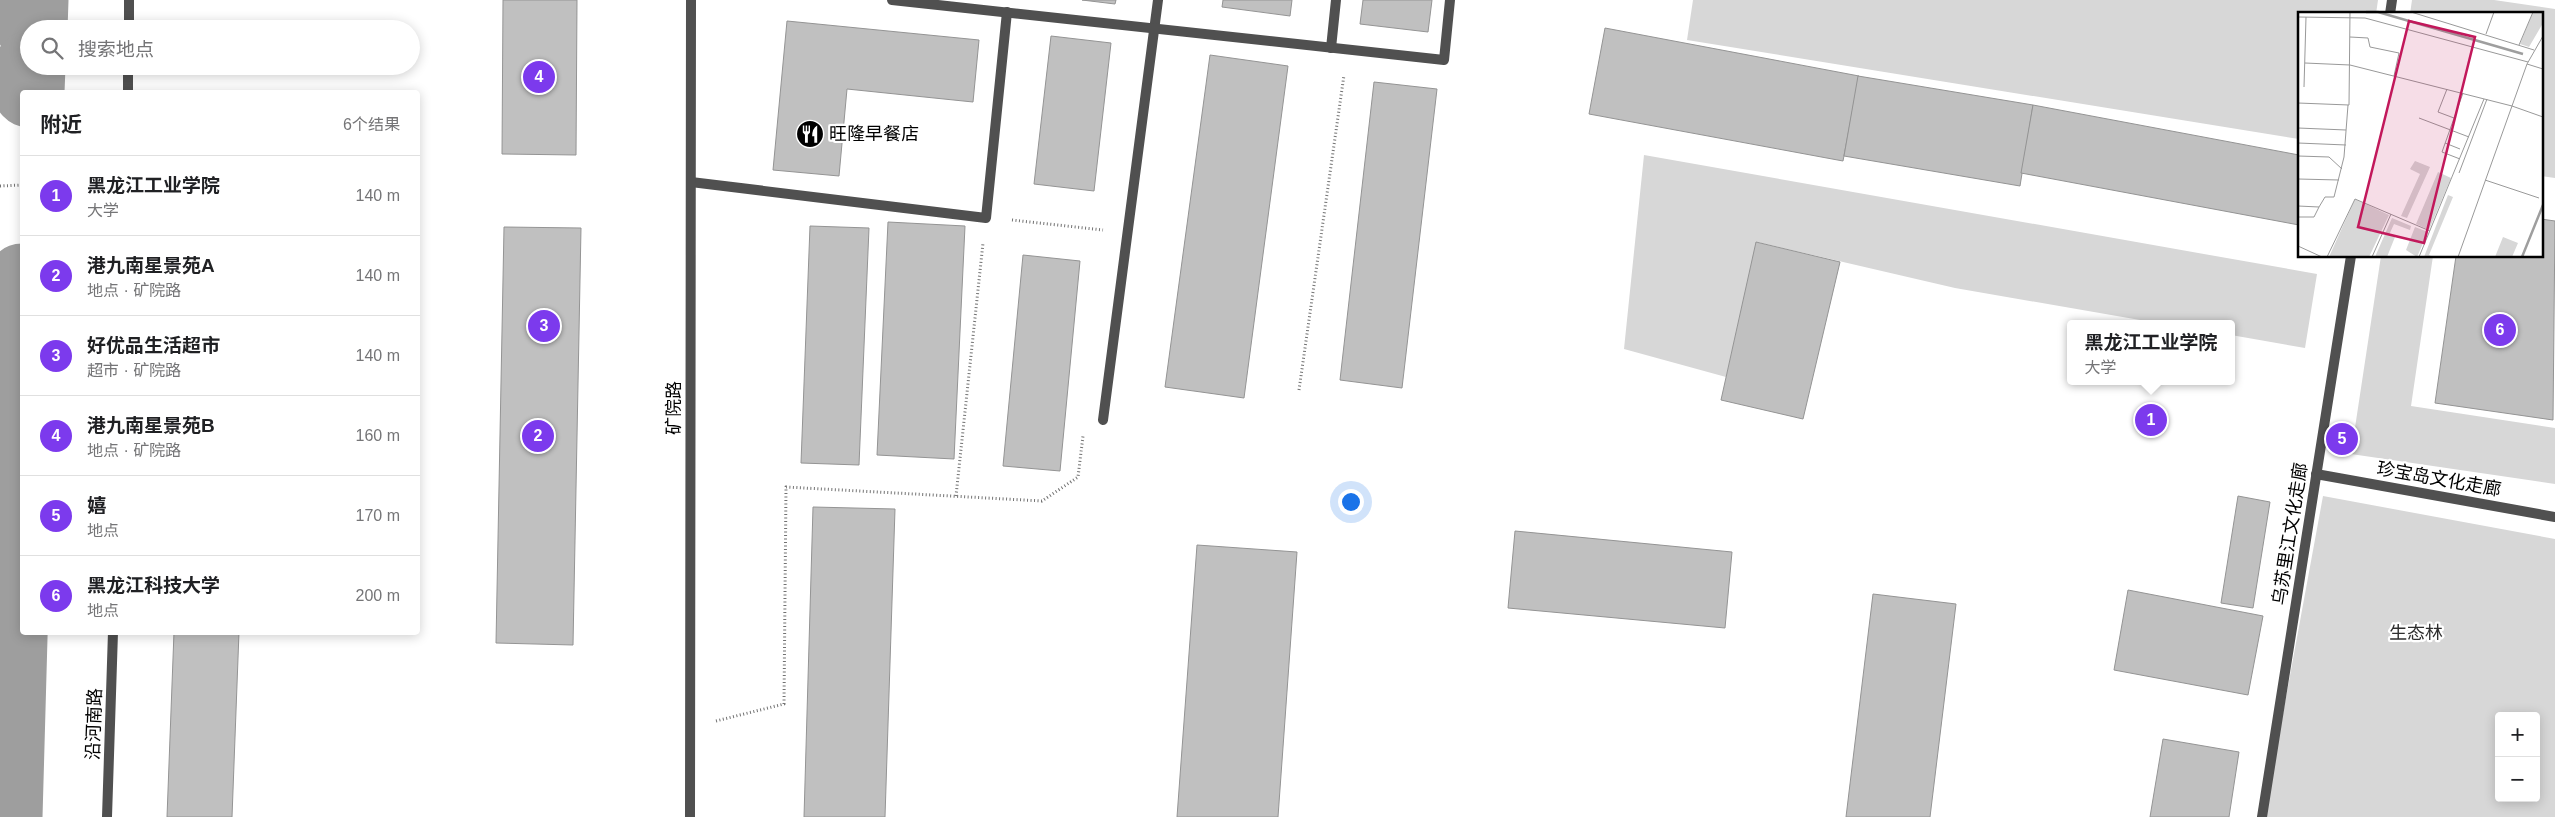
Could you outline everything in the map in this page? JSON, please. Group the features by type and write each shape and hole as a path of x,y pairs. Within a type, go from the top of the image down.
{"street":[{"path":"129,20 130,0"},
{"name":"矿院路","path":"690,817 691,0"},
{"path":"892,0 1444,60 1450,0"},
{"path":"1103,420 1158,0"},
{"path":"1331,48 1336,0"},
{"path":"691,182 986,218 1007,12"},
{"path":"128,75 128,90"},
{"name":"乌苏里江文化走廊","path":"2262,817 2351,258"},
{"name":"珍宝岛文化走廊","path":"2316,474 2555,517"},
{"name":"沿河南路","path":"107,817 113,635"}],"path":[{"path":"1299,390 1348,49"},
{"path":"0,186 20,186"},
{"path":"956,496 986,218 1128,232"},
{"path":"690,728 784,704 786,487 1042,501 1078,477 1083,431 1103,420"}],"green space":[{"path":"1693,0 2378,0 2376,12 2298,12 2298,139 1687,40"},
{"path":"2412,0 2494,0 2555,9 2555,178 2542,176 2542,12 2410,12"},
{"path":"1644,155 2317,274 2305,348 2235,336 2235,320 2140,320 1955,288 1757,242 1726,377 1624,349"},
{"path":"2381,258 2433,258 2411,406 2555,428 2555,484 2351,454"},
{"name":"生态林","path":"2323,496 2555,539 2555,817 2264,817"}],"building":[{"path":"503,0 577,0 576,155 502,154"},
{"path":"1082,0 1116,0 1115,4"},
{"path":"1223,0 1292,0 1290,16 1222,7"},
{"path":"1363,0 1432,0 1428,32 1360,24"},
{"path":"787,21 979,40 973,102 847,89 839,176 773,170"},
{"path":"1605,28 1859,76 1843,161 1589,114"},
{"path":"1051,36 1111,43 1094,191 1034,184"},
{"path":"1210,55 1288,66 1244,398 1165,387"},
{"path":"1858,76 2033,105 2020,186 1844,156"},
{"path":"1374,82 1437,89 1402,388 1340,380"},
{"path":"2033,105 2298,155 2298,225 2021,173"},
{"path":"2542,219 2555,221 2553,420 2435,403 2456,258 2542,258"},
{"path":"888,222 965,226 954,459 877,455"},
{"path":"810,226 869,228 859,465 801,463"},
{"path":"504,227 581,228 573,645 496,643"},
{"path":"1756,242 1840,262 1803,419 1721,400"},
{"path":"1023,255 1080,261 1060,471 1003,466"},
{"path":"2238,496 2270,502 2253,608 2221,603"},
{"path":"813,507 895,509 885,817 804,817"},
{"path":"1515,531 1732,552 1725,628 1508,608"},
{"path":"1197,545 1297,552 1278,817 1177,817"},
{"path":"2128,590 2263,616 2248,695 2114,670"},
{"path":"1873,594 1956,604 1930,817 1846,817"},
{"path":"174,635 239,635 232,817 167,817"},
{"path":"2163,739 2239,752 2229,817 2150,817"}],"waterway":[{"path":"32,20 33,0"},
{"path":"29,90 30,75"},
{"path":"7,817 20,351"}],"place":[{"name":"港九南星景苑B","path":"539,77"},
{"name":"旺隆早餐店","path":"810,134"},
{"name":"好优品生活超市","path":"544,326"},
{"name":"黑龙江科技大学","path":"2500,330"},
{"name":"黑龙江工业学院","path":"2151,420"},
{"name":"港九南星景苑A","path":"538,436"},
{"name":"嬉","path":"2342,439"}]}
